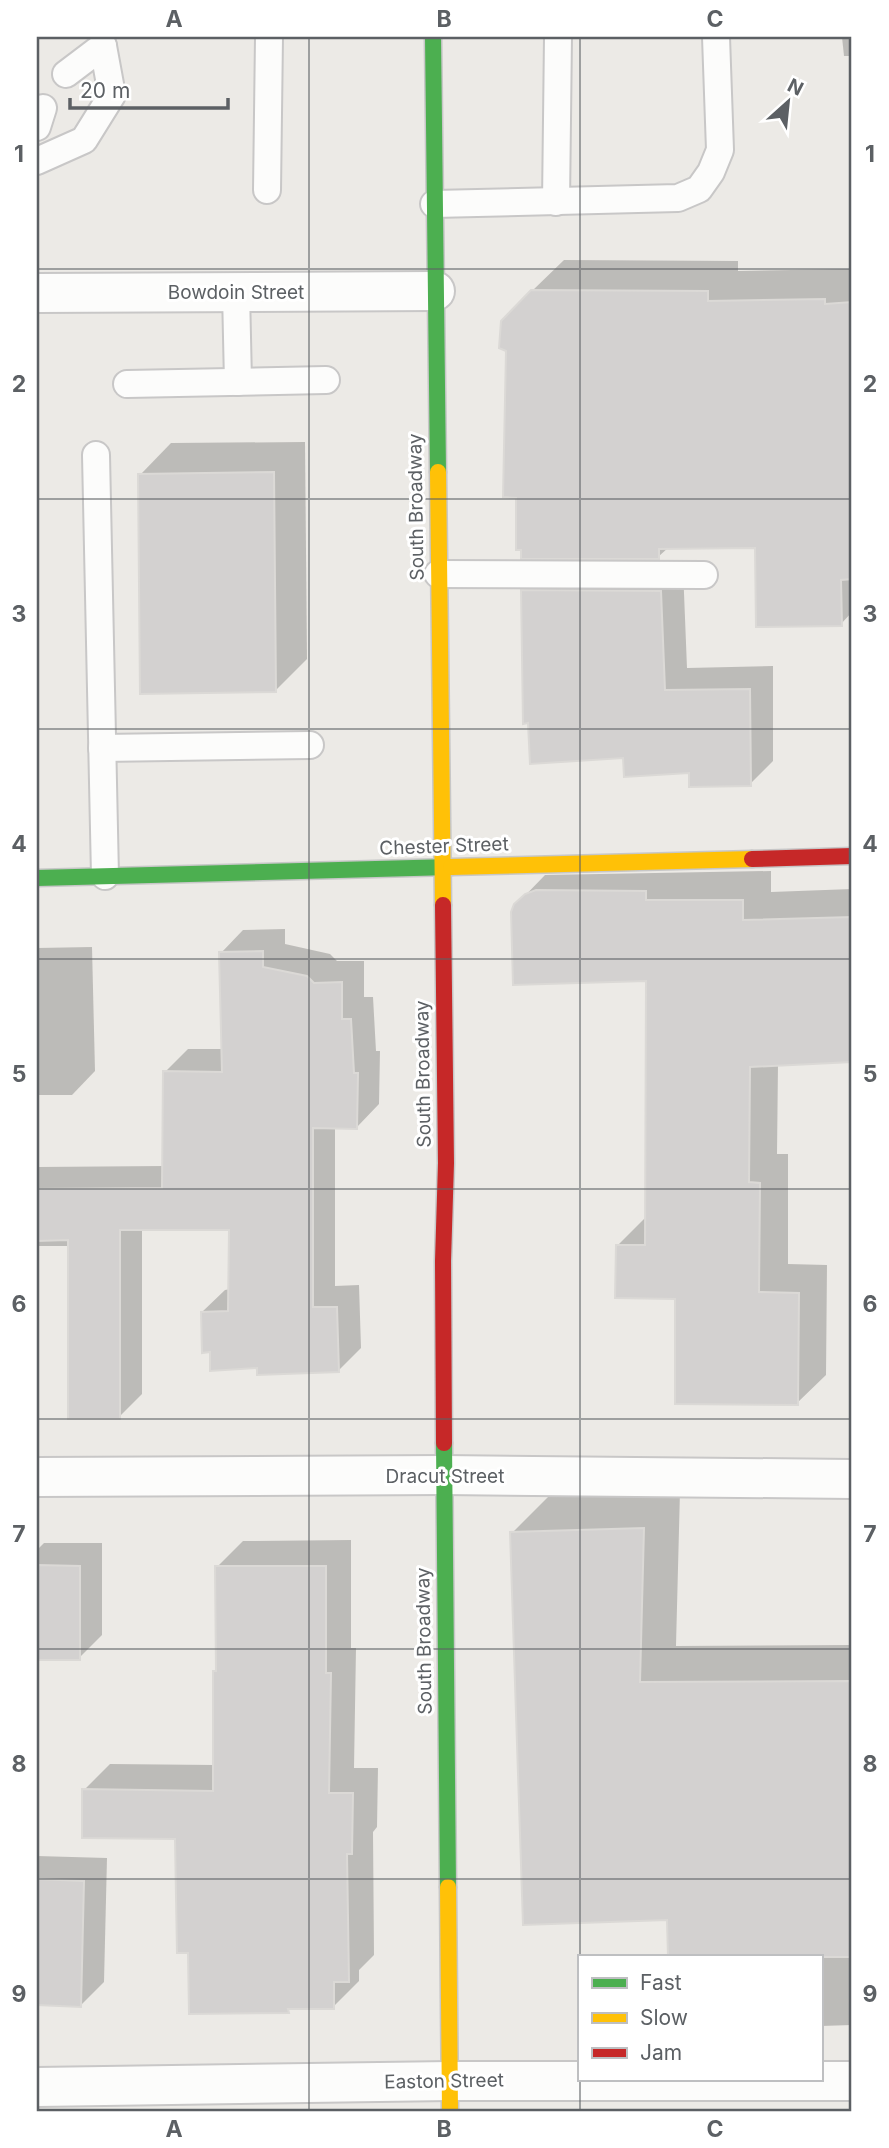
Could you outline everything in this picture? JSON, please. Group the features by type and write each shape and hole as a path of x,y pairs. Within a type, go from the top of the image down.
{"main road":[{"name":"South Broadway","path":"433,37 446,1163 443,1261 450,2096"},
{"name":"Chester Street","path":"37,878 852,856"}],"street":[{"name":"Bowdoin Street","path":"37,289 435,291"},
{"name":"Dracut Street","path":"37,1477 444,1475 852,1479"},
{"name":"Easton Street","path":"37,2087 450,2096 852,2081"}],"lane":[{"path":"267,190 269,37"},
{"path":"556,201 558,37"},
{"path":"434,204 678,198 699,189 711,172 720,150 716,37"},
{"path":"66,74 106,41"},
{"path":"91,91 106,41"},
{"path":"37,161 84,139 112,95 106,41"},
{"path":"37,155 67,126"},
{"path":"236,292 238,382"},
{"path":"127,384 326,380"},
{"path":"96,455 105,876"},
{"path":"438,574 704,575"},
{"path":"102,748 310,745"}],"building":[{"path":"531,290 708,291 708,301 825,299 825,304 852,302 852,579 841,580 842,626 756,627 755,548 659,549 659,559 521,559 521,550 516,550 516,498 503,497 506,351 499,348 501,321"},
{"path":"274,472 276,692 140,694 138,474"},
{"path":"521,590 661,591 665,690 750,689 751,786 689,787 689,773 624,777 623,758 530,764 528,723 523,724"},
{"path":"536,890 646,891 646,900 743,900 743,920 852,917 852,1062 750,1067 749,1182 760,1183 759,1292 799,1293 798,1405 675,1404 675,1299 615,1298 616,1245 645,1245 646,981 513,985 511,912 514,904 525,894"},
{"path":"263,951 263,967 307,976 314,983 342,982 342,1019 351,1019 354,1073 358,1073 357,1129 313,1128 313,1307 337,1307 339,1372 257,1375 257,1368 210,1371 210,1352 202,1353 201,1312 228,1311 229,1230 120,1230 120,1419 68,1419 68,1240 37,1241 37,1189 162,1188 163,1071 222,1072 219,952"},
{"path":"644,1528 640,1682 852,1681 852,1957 668,1955 667,1920 523,1925 510,1532"},
{"path":"37,1565 80,1566 80,1660 37,1660"},
{"path":"215,1566 326,1566 326,1673 331,1673 329,1793 353,1793 352,1854 347,1854 349,1982 334,1982 334,2009 288,2009 289,2013 189,2014 188,1953 177,1953 175,1839 82,1838 82,1789 213,1791"},
{"path":"37,1879 84,1881 81,2007 37,2005"}],"traffic: fast":[{"path":"433,37 438,472"},
{"path":"37,878 451,867"},
{"path":"444,1443 448,1887"}],"traffic: slow":[{"path":"438,472 443,905"},
{"path":"451,867 752,859"},
{"path":"448,1887 450,2111"}],"traffic: jam":[{"path":"752,859 852,856"},
{"path":"443,905 446,1163 443,1261 444,1443"}]}
